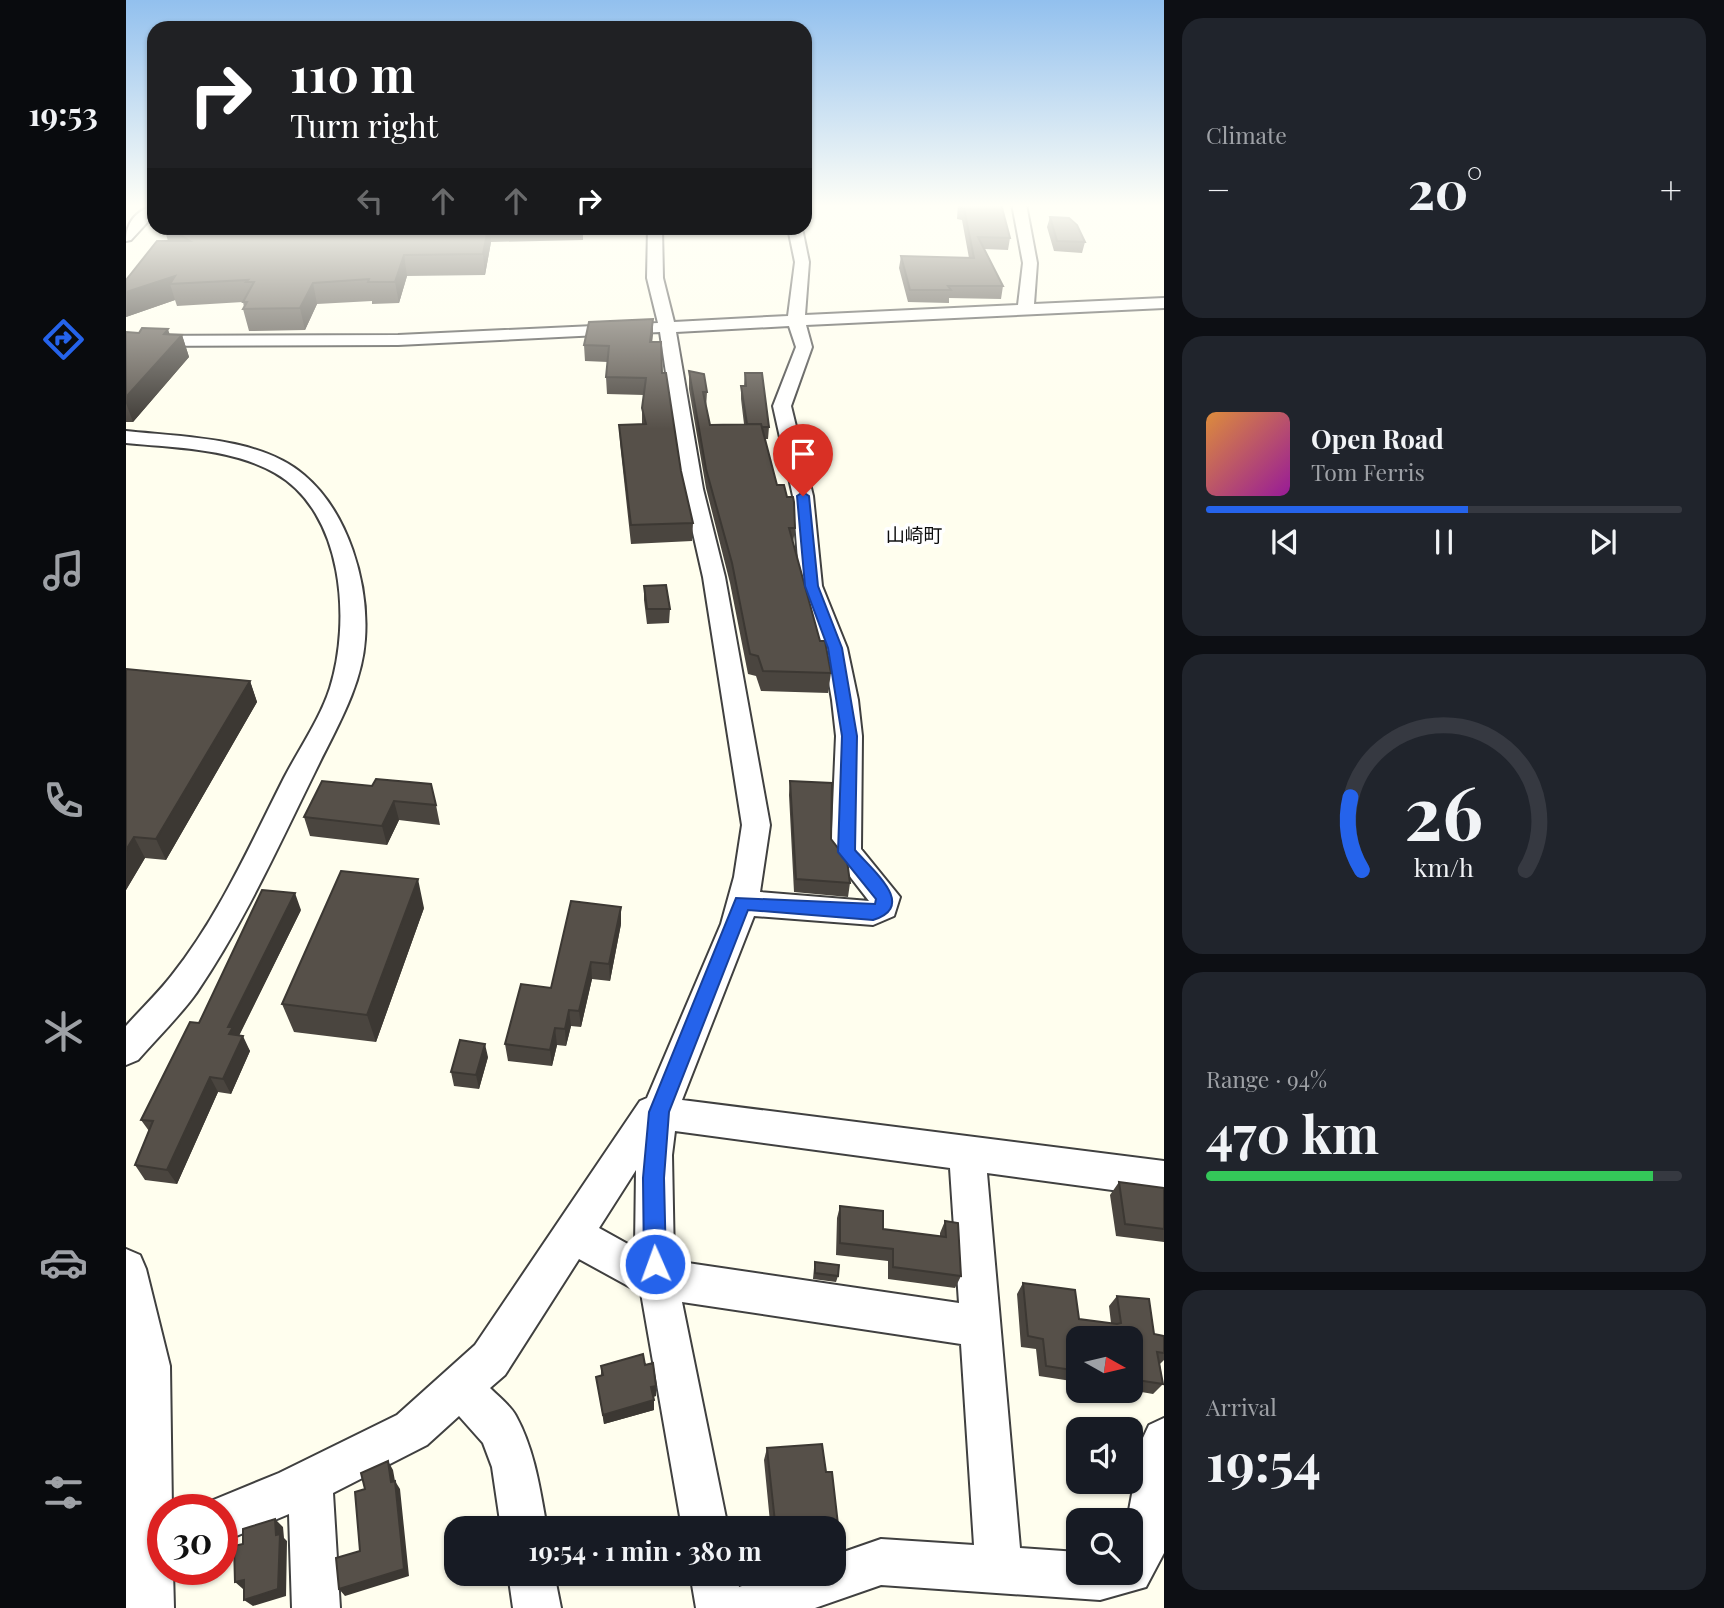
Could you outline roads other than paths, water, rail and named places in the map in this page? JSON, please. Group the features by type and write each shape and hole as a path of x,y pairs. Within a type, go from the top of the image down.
{"street":[{"path":"657,279 667,327 693,489 714,576 756,825 749,877 742,903 659,1112 653,1201 658,1279 703,1516"},
{"path":"742,903 873,913 883,908 885,897 846,852 849,736 845,700 835,648 811,586 803,496 782,406 804,347 796,321 800,279"},
{"path":"1026,309 1029,279"},
{"path":"126,341 398,340 1164,303"},
{"path":"126,437 228,448 253,455 297,479 318,501 340,543 351,598 353,639 342,690 233,909 184,984 126,1050"},
{"path":"238,1512 310,1482 412,1430 490,1360 653,1112 1164,1180"},
{"path":"967,1152 999,1569"},
{"path":"573,1235 649,1277 981,1327"},
{"path":"126,1269 149,1366 148,1494"},
{"path":"460,1387 500,1429 514,1468 522,1516"},
{"path":"1143,1547 1147,1539 1164,1440"},
{"path":"310,1482 316,1608"},
{"path":"747,1608 881,1562 1066,1574"},
{"path":"149,1585 150,1608"},
{"path":"533,1586 537,1608"},
{"path":"716,1586 720,1608"}],"district":[{"name":"山崎町","path":"914,535"}]}
